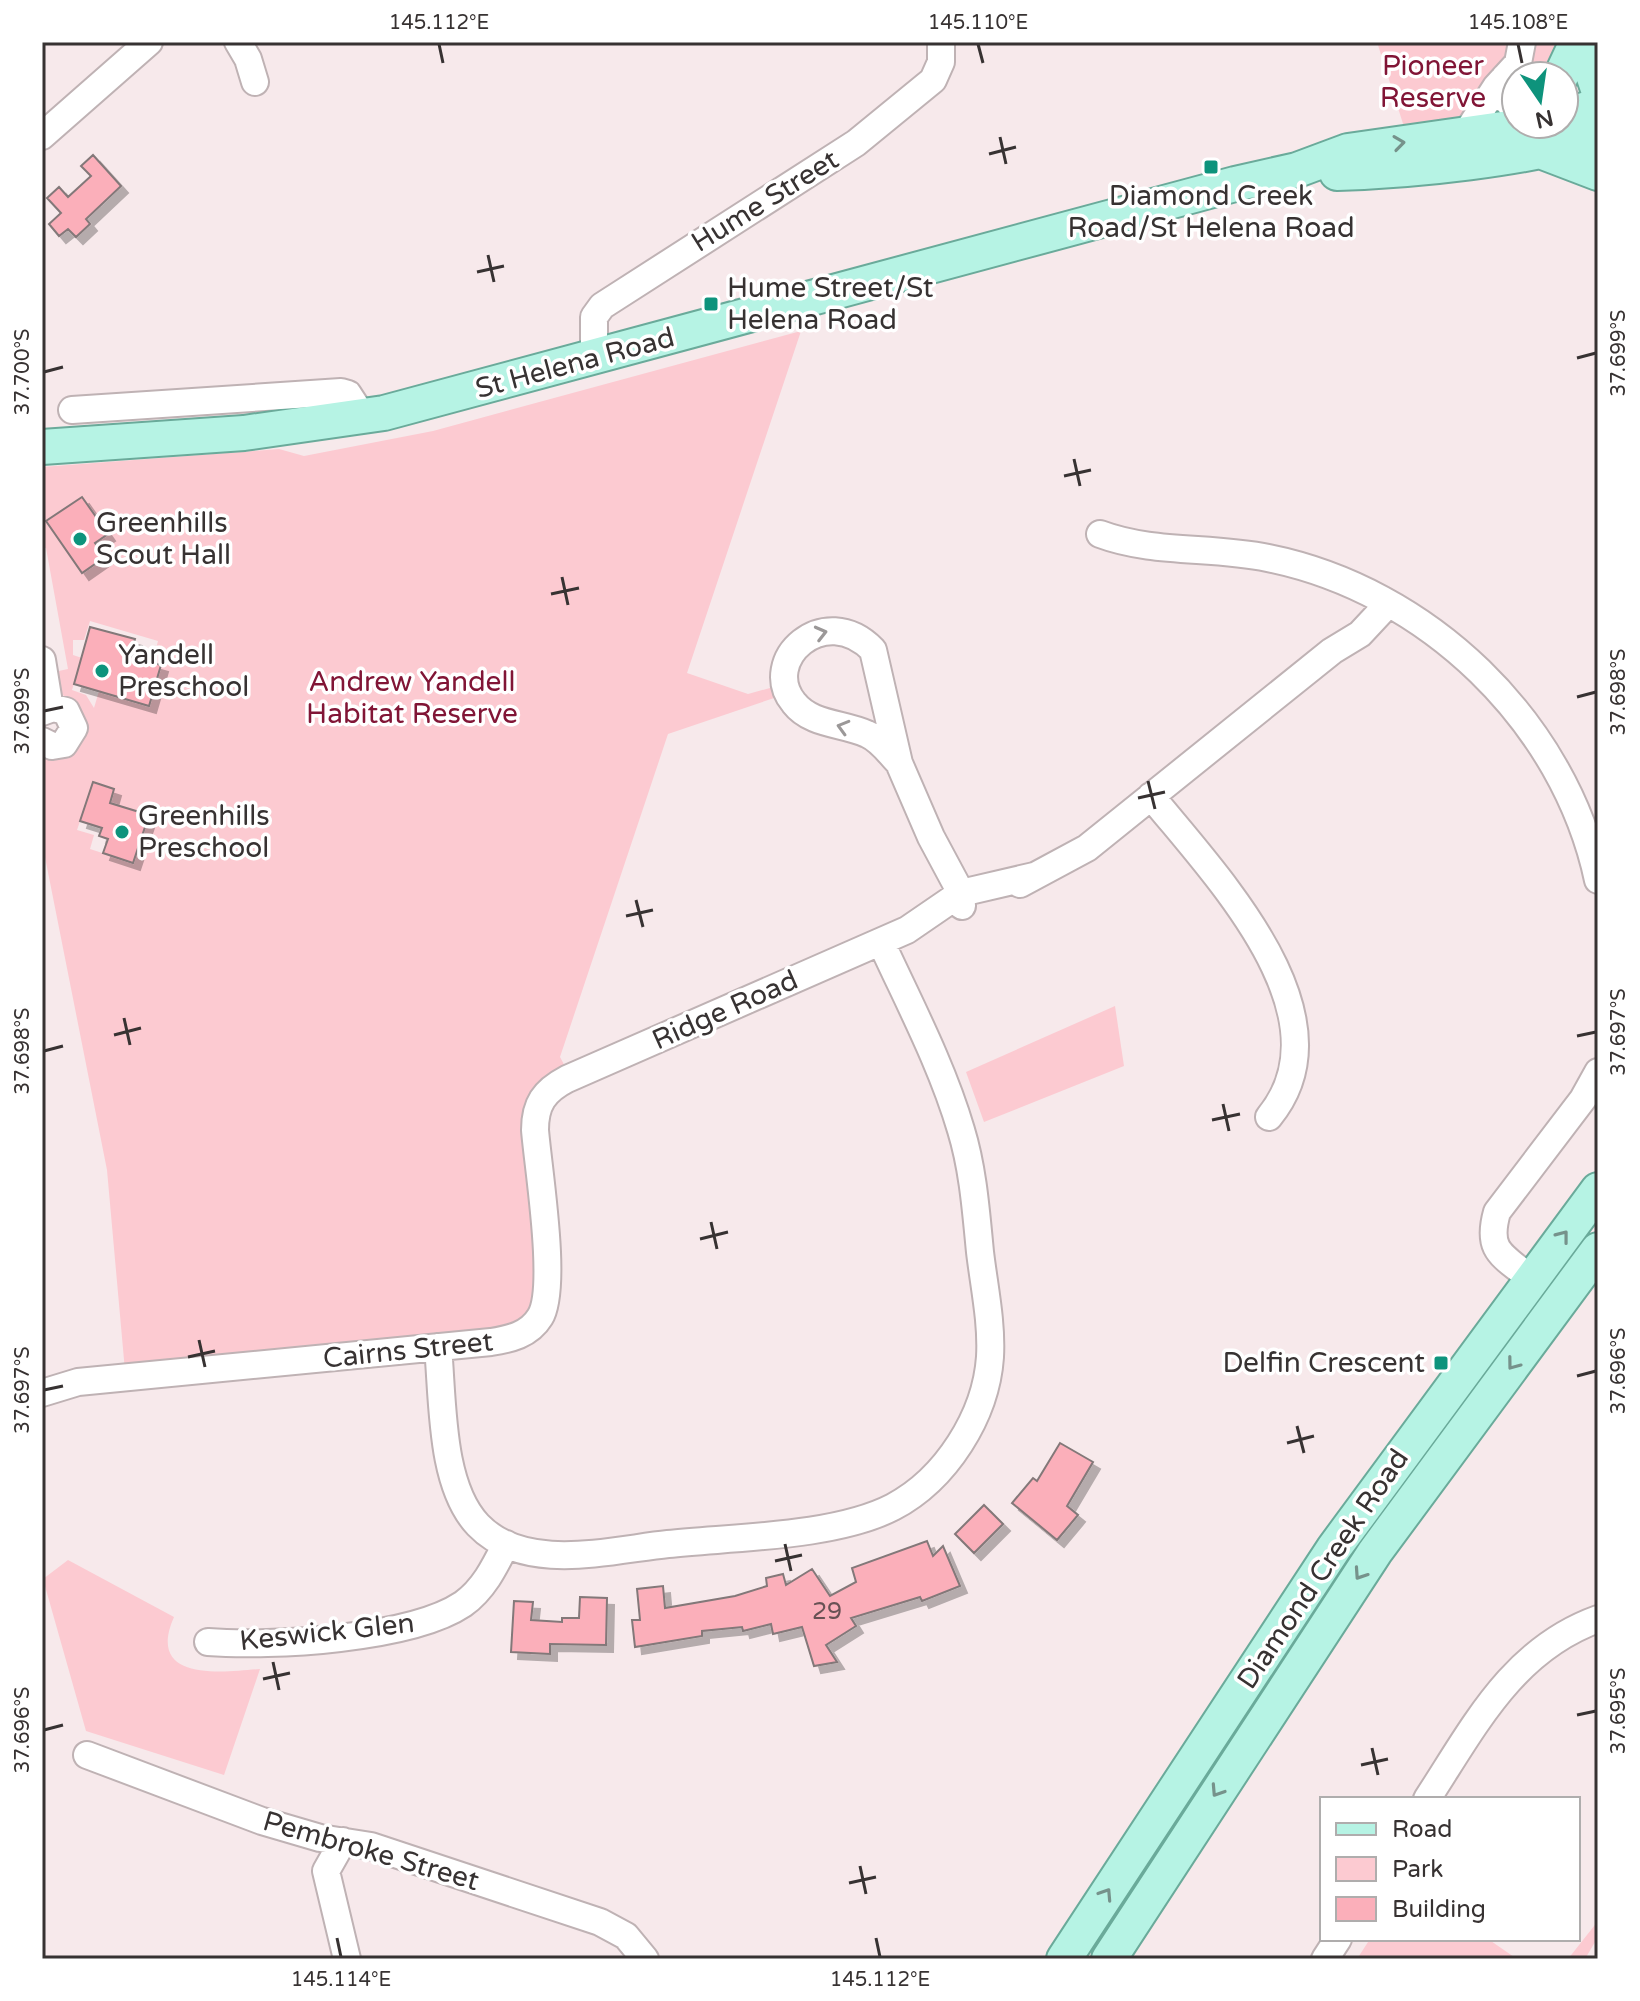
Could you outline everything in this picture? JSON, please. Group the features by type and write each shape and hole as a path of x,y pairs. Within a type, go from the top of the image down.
{"main road":[{"path":"1570,60 1580,42"},
{"path":"1580,42 1598,89"},
{"name":"St Helena Road","path":"42,447 244,433 419,406 1219,188 1297,170 1348,151 1498,124"},
{"name":"St Helena Road","path":"1297,170 1351,173 1527,140"},
{"path":"1541,140 1598,173"},
{"name":"Diamond Creek Road","path":"1064,1959 1334,1548 1530,1278 1598,1190"},
{"name":"Diamond Creek Road","path":"1109,1959 1375,1552 1598,1250"},
{"path":"1530,1278 1559,1301"}],"street":[{"path":"42,136 149,42"},
{"path":"238,42 248,59 255,82"},
{"name":"Hume Street","path":"594,357 594,317 602,306 805,178 867,134 933,80 941,62 941,42"},
{"path":"72,410 341,392 348,394 363,417"},
{"path":"1100,534 1144,546 1234,551 1342,580 1451,645 1515,708 1541,744 1575,807 1598,880"},
{"name":"Ridge Road","path":"546,1093 567,1079 907,930 938,922 958,899 995,898 1087,848 1332,651 1380,600"},
{"path":"899,763 878,740 811,717 793,703 787,693 786,668 795,649 809,635 831,630 848,631 873,650 899,763 958,899"},
{"path":"42,660 46,710 66,711 74,728 64,744 52,746 42,741"},
{"path":"1151,796 1241,908 1264,941 1281,978 1290,1016 1292,1057 1285,1094 1269,1117"},
{"path":"438,1347 450,1468 456,1490 479,1526 506,1544 539,1554 561,1555 840,1525 875,1515 909,1497 939,1470 961,1442 984,1392 990,1355 971,1177 952,1104 881,942"},
{"path":"1530,1278 1496,1250 1491,1231 1497,1212 1583,1099 1598,1072"},
{"name":"Cairns Street","path":"42,1393 78,1382 438,1347 519,1336 533,1326 544,1309 548,1280 535,1113 546,1093"},
{"name":"Keswick Glen","path":"208,1642 255,1644 387,1630 428,1621 448,1613 474,1595 506,1544"},
{"path":"1428,1797 1486,1707 1512,1674 1548,1644 1598,1619"},
{"name":"Pembroke Street","path":"87,1755 262,1821 371,1846 600,1922 626,1936 645,1959"},
{"path":"343,1841 326,1871 347,1959"},
{"path":"1325,1959 1337,1941"}],"green space":[{"name":"Pioneer Reserve","path":"1377,42 1560,42 1556,60 1500,60 1500,111 1405,130"},
{"name":"Andrew Yandell Habitat Reserve","path":"801,331 687,673 748,694 777,686 780,696 668,734 560,1057 567,1070 547,1081 540,1298 517,1330 125,1371 107,1170 42,842 42,753 50,755 72,704 59,691 54,672 68,669 46,548 42,548 42,467 279,449 304,456 433,431","holes":["82,497 108,534 95,543 105,557 82,573 46,521","90,621 158,641 152,663 160,665 99,691 94,708 86,695 72,690 82,658 73,655 73,640 84,640","93,782 114,789 110,803 149,815 133,863 90,849 94,835 77,830"]},
{"path":"1115,1006 1124,1066 984,1122 966,1072"},
{"path":"68,1560 174,1617 168,1638 170,1653 179,1663 209,1671 260,1669 224,1775 86,1731 43,1579"},
{"path":"1598,1921 1598,1937 1585,1959 1568,1959"},
{"path":"1369,1941 1491,1941 1517,1959 1357,1959"}],"building":[{"path":"93,155 121,186 86,219 90,224 76,237 68,229 59,236 49,224 61,213 47,198 59,187 68,197 91,176 81,166"},
{"name":"Greenhills Scout Hall","path":"82,497 108,534 95,543 105,557 82,573 46,521"},
{"name":"Yandell Preschool","path":"90,627 135,639 130,656 161,665 149,706 74,684"},
{"name":"Greenhills Preschool","path":"93,782 114,789 110,803 149,815 133,863 103,853 108,839 99,836 102,828 80,821"},
{"path":"1060,1443 1093,1462 1067,1506 1078,1515 1057,1540 1012,1503 1033,1478 1037,1481"},
{"path":"984,1505 1003,1524 974,1553 955,1534"},
{"path":"927,1541 933,1556 943,1546 960,1586 922,1601 920,1597 851,1618 856,1626 826,1645 837,1662 814,1666 802,1627 773,1634 771,1624 743,1631 742,1627 702,1631 702,1636 635,1647 632,1620 640,1620 637,1589 663,1586 665,1608 735,1596 767,1586 766,1578 783,1574 786,1585 812,1569 830,1596 856,1582 852,1568"},
{"path":"580,1597 607,1598 606,1645 550,1644 550,1654 511,1652 514,1601 533,1602 531,1620 562,1622 562,1618 579,1618"}],"place":[{"name":"Diamond Creek Road/St Helena Road","path":"1211,167"},
{"name":"Hume Street/St Helena Road","path":"711,304"},
{"name":"Greenhills Scout Hall","path":"80,539"},
{"name":"Yandell Preschool","path":"102,671"},
{"name":"Greenhills Preschool","path":"122,832"},
{"name":"Delfin Crescent","path":"1441,1363"}]}
